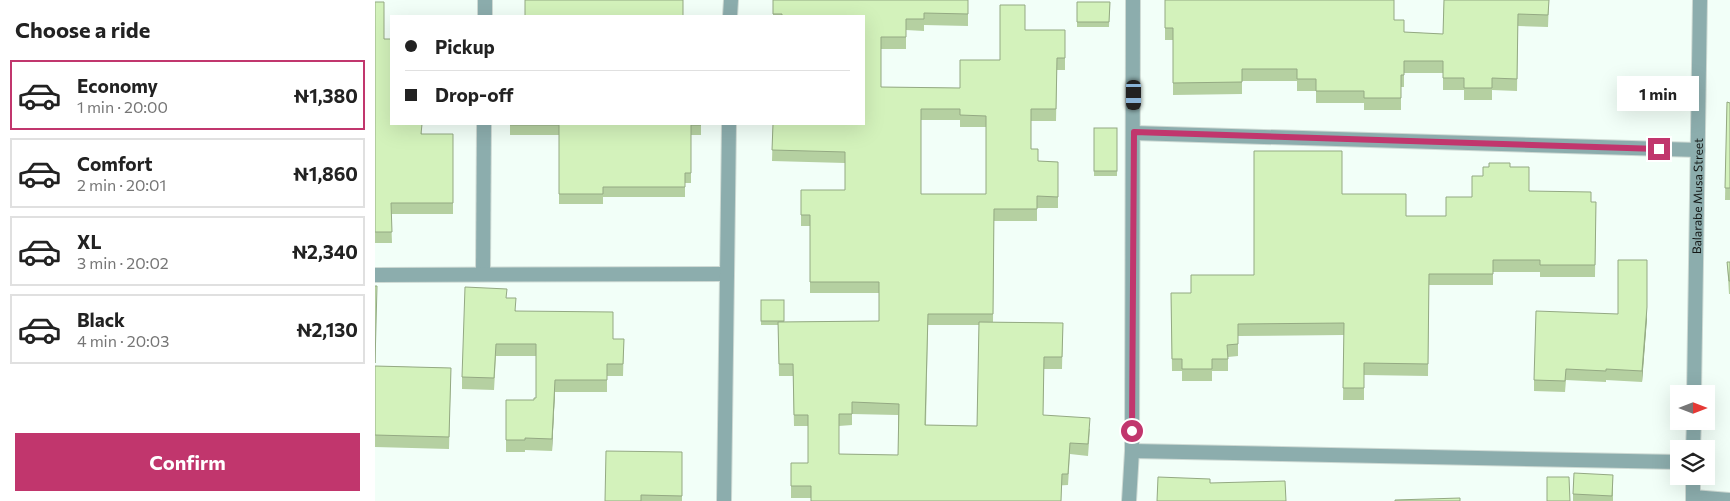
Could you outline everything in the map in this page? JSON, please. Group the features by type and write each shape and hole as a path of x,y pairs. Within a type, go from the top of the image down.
{"street":[{"path":"485,0 485,15"},
{"path":"731,0 731,15"},
{"path":"1129,501 1132,451 1133,0"},
{"name":"Balarabe Musa Street","path":"1694,385 1700,0"},
{"path":"483,273 484,125"},
{"path":"724,501 729,125"},
{"path":"1134,132 1698,150"},
{"path":"375,275 483,273 727,274"},
{"path":"1132,451 1670,462"},
{"path":"1693,485 1693,499 1730,500"}],"building":[{"path":"525,0 683,0 683,15 525,15"},
{"path":"773,0 968,0 968,14 924,13 924,19 906,19 906,37 881,37 881,87 960,88 960,60 1000,60 1000,5 1025,5 1025,30 1065,30 1065,58 1057,58 1056,109 1031,109 1031,149 1038,149 1038,161 1058,162 1058,197 1037,196 1037,209 994,209 993,314 928,314 925,425 977,426 979,322 1063,323 1062,357 1044,357 1043,415 1090,418 1088,444 1070,443 1068,474 1062,474 1061,501 811,501 811,486 791,486 791,463 808,463 808,415 794,415 793,364 779,364 778,322 879,321 879,282 810,282 810,215 801,215 801,190 845,190 845,152 772,150 773,125 865,125 865,15 773,14","holes":["921,109 960,109 960,115 986,116 986,194 921,194","852,402 899,404 898,455 839,454 839,414 852,414"]},
{"path":"1165,0 1394,0 1394,20 1404,20 1404,32 1443,34 1444,0 1549,0 1548,15 1518,14 1517,79 1492,78 1492,88 1464,88 1464,78 1443,78 1443,61 1404,61 1404,75 1401,75 1401,98 1364,98 1364,91 1316,91 1316,79 1297,79 1297,69 1242,69 1242,82 1173,83 1173,28 1165,28"},
{"path":"375,2 384,2 384,39 390,39 390,125 422,125 421,134 453,134 453,203 391,203 392,232 375,232"},
{"path":"1077,2 1110,2 1109,22 1077,22"},
{"path":"1727,102 1730,103 1730,188 1725,188"},
{"path":"559,125 691,125 691,173 685,173 685,187 603,187 603,194 559,194"},
{"path":"1094,128 1117,128 1117,171 1094,171"},
{"path":"1254,151 1342,151 1342,194 1406,194 1406,216 1446,216 1446,197 1472,197 1472,176 1483,176 1483,167 1489,167 1489,163 1510,163 1510,167 1529,167 1529,191 1591,192 1591,202 1596,202 1595,265 1540,265 1540,260 1493,260 1493,274 1429,274 1428,364 1364,363 1364,388 1343,388 1344,323 1238,324 1238,344 1227,345 1228,359 1212,359 1212,369 1182,369 1182,359 1172,359 1171,293 1191,293 1191,275 1254,275"},
{"path":"1618,260 1647,260 1647,307 1642,371 1566,369 1565,381 1534,380 1536,311 1618,314"},
{"path":"1727,262 1730,262 1730,281 1729,281"},
{"path":"375,286 377,286 375,363"},
{"path":"465,287 507,289 506,298 516,298 515,311 613,312 613,339 624,339 623,364 607,364 607,380 555,380 552,439 525,438 525,440 506,440 506,400 534,400 536,398 536,344 496,344 494,378 462,377"},
{"path":"761,300 784,300 784,321 761,321"},
{"path":"375,366 451,368 449,437 375,435"},
{"path":"606,451 682,452 682,496 641,495 641,501 605,501"},
{"path":"1574,473 1613,475 1612,496 1573,494"},
{"path":"1158,477 1210,479 1210,483 1285,481 1286,501 1157,501"},
{"path":"1547,477 1569,477 1570,501 1547,501"},
{"path":"1460,498 1460,501 1395,501 1395,500"}],"route":[{"path":"1132,431 1134,132 1659,149"}]}
